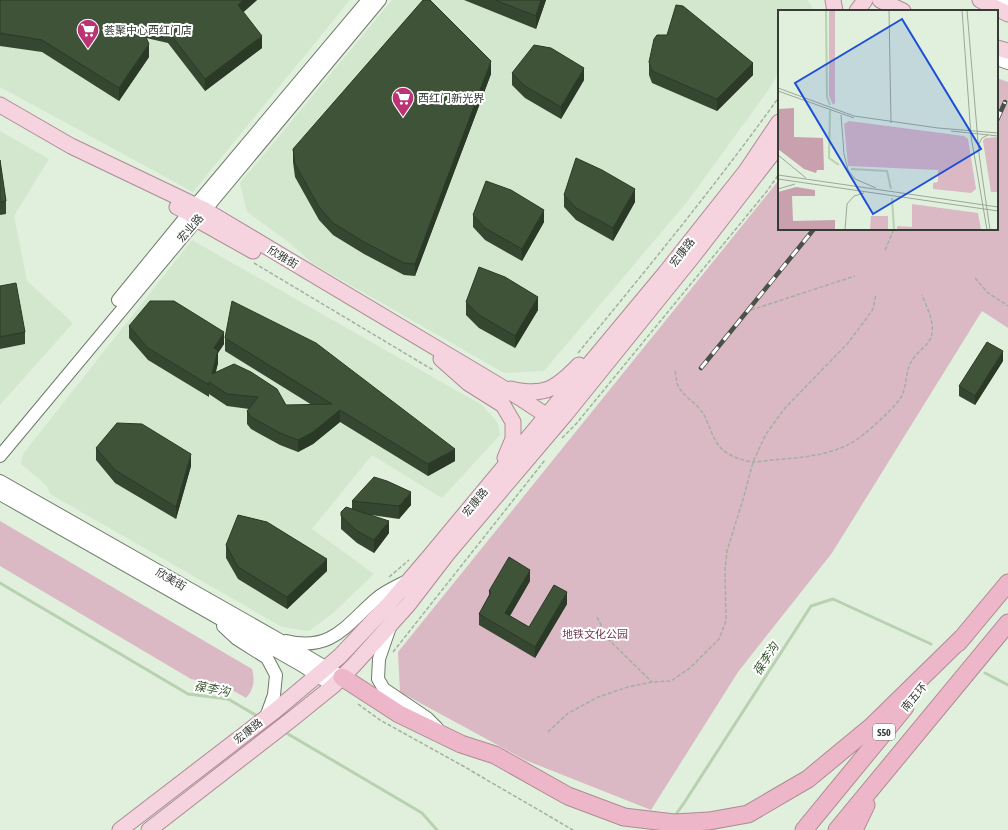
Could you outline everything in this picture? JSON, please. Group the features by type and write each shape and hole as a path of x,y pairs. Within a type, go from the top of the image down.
{"highway":[{"name":"南五环","path":"804,830 1008,583"},
{"name":"S50","path":"837,830 1008,623"},
{"path":"338,682 461,744 495,755 568,796 624,817 674,823 710,822 748,814 808,779 872,726 965,635"},
{"path":"854,830 880,778"}],"main road":[{"path":"833,0 834,10"},
{"path":"858,10 865,0"},
{"path":"985,2 1008,14"},
{"path":"881,3 900,10"},
{"path":"998,48 1008,51"},
{"name":"欣雅街","path":"0,105 71,146 196,212 502,387 551,421"},
{"name":"欣雅街","path":"0,117 66,155 196,212 318,287 439,366 551,421"},
{"name":"宏康路","path":"148,830 338,682 392,624 551,421 634,311 746,171 778,123"},
{"name":"宏康路","path":"120,830 271,713 340,656 411,578 497,475 551,421 694,255 778,146"},
{"path":"502,387 526,393 543,392 554,387 571,373 597,345 634,311"},
{"path":"439,366 503,405 513,422 513,439 497,475"}],"street":[{"name":"宏业路","path":"0,456 368,0"},
{"name":"宏业路","path":"0,446 196,212 380,0"},
{"path":"985,2 1008,3"},
{"path":"998,59 1008,64"},
{"name":"欣美街","path":"0,481 278,639 321,672 338,682"},
{"name":"欣美街","path":"0,494 301,665 321,672"},
{"path":"278,639 295,643 314,643 333,637 351,623 377,598 411,578"},
{"path":"207,612 237,639 267,658 276,675 271,713"},
{"path":"392,624 379,659 378,679 384,689 427,718 446,737"}],"path":[{"name":"宏康路","path":"577,353 650,264 778,98"},
{"path":"558,443 576,424 767,191 778,175"},
{"path":"885,250 894,230"},
{"name":"欣雅街","path":"249,260 439,366"},
{"path":"751,310 855,276"},
{"path":"975,278 987,292 1008,306"},
{"path":"548,732 567,714 598,697 628,687 652,682 671,681 690,668 719,639 726,621 725,570 727,551 753,462 766,434 785,408 848,344 873,309 876,294"},
{"path":"675,371 677,384 684,394 698,405 722,449 731,456 753,462 813,455 837,449 854,442 884,415 900,398 906,384 909,366 929,342 932,335 933,326 922,296"},
{"path":"393,653 544,460"},
{"path":"388,578 410,560"},
{"path":"598,617 608,639 652,682"},
{"path":"356,703 380,720 464,766 573,830"}],"shaded area":[{"path":"0,0 350,0 193,192 0,87"},
{"path":"392,0 807,0 812,6 811,10 778,10 778,74 769,89 687,202 544,371 504,373 312,263 290,243 247,212 240,183"},
{"path":"0,131 49,159 14,216 27,281 73,323 0,405"},
{"path":"192,240 482,405 498,423 500,435 442,498 372,455 312,529 374,574 332,614 309,631 282,627 50,494 47,486 21,464 23,454"}],"green space":[{"name":"地铁文化公园","path":"998,78 1008,82 1008,328 982,311 832,553 738,672 651,810 525,760 400,692 398,652 778,181 778,230 998,230"},
{"path":"0,521 252,669 253,684 249,695 246,698 225,686 191,679 0,566"}],"building":[{"name":"荟聚中心西红门店","path":"0,0 243,0 238,5 262,36 205,79 168,31 140,24 149,44 119,88 42,40 0,33"},
{"name":"西红门新光界","path":"423,0 430,0 491,61 415,264 404,263 364,242 333,223 319,207 295,164 293,149"},
{"path":"495,0 541,0 536,16"},
{"path":"676,5 683,6 753,63 717,99 652,71 649,62 654,39 657,35 667,35"},
{"path":"534,45 551,48 584,68 561,107 525,86 512,73"},
{"path":"576,158 602,170 635,189 613,228 576,208 564,195"},
{"path":"0,160 6,201 0,202"},
{"path":"486,181 511,190 544,210 522,249 485,228 473,215"},
{"path":"479,267 505,277 538,297 515,336 479,315 466,302"},
{"path":"16,283 25,332 0,337 0,286"},
{"path":"150,301 174,301 224,332 214,348 218,350 212,374 234,364 251,372 277,389 286,405 332,404 225,338 232,301 316,343 455,449 428,464 340,410 313,432 298,440 280,433 251,417 247,411 258,397 227,394 209,382 209,385 148,348 129,326"},
{"path":"987,342 1003,351 975,396 959,386"},
{"path":"117,423 142,424 191,454 176,507 115,470 96,448"},
{"path":"374,477 411,492 399,506 352,501"},
{"path":"346,507 389,521 374,540 357,531 341,516 341,512"},
{"path":"238,515 267,522 327,559 287,597 238,567 226,545"},
{"path":"509,557 530,570 505,613 529,627 554,585 567,592 535,647 479,614 491,592 489,591"}],"waterway":[{"name":"葆李沟","path":"0,583 188,694 228,699 259,717"},
{"name":"葆李沟","path":"674,817 811,606 833,599 931,644"},
{"name":"葆李沟","path":"985,673 1008,685"},
{"name":"葆李沟","path":"283,731 422,813 437,830"}],"railway":[{"path":"998,118 1005,102"},
{"path":"701,368 813,230"}],"place":[{"name":"荟聚中心西红门店","path":"88,50"},
{"name":"西红门新光界","path":"403,118"}]}
